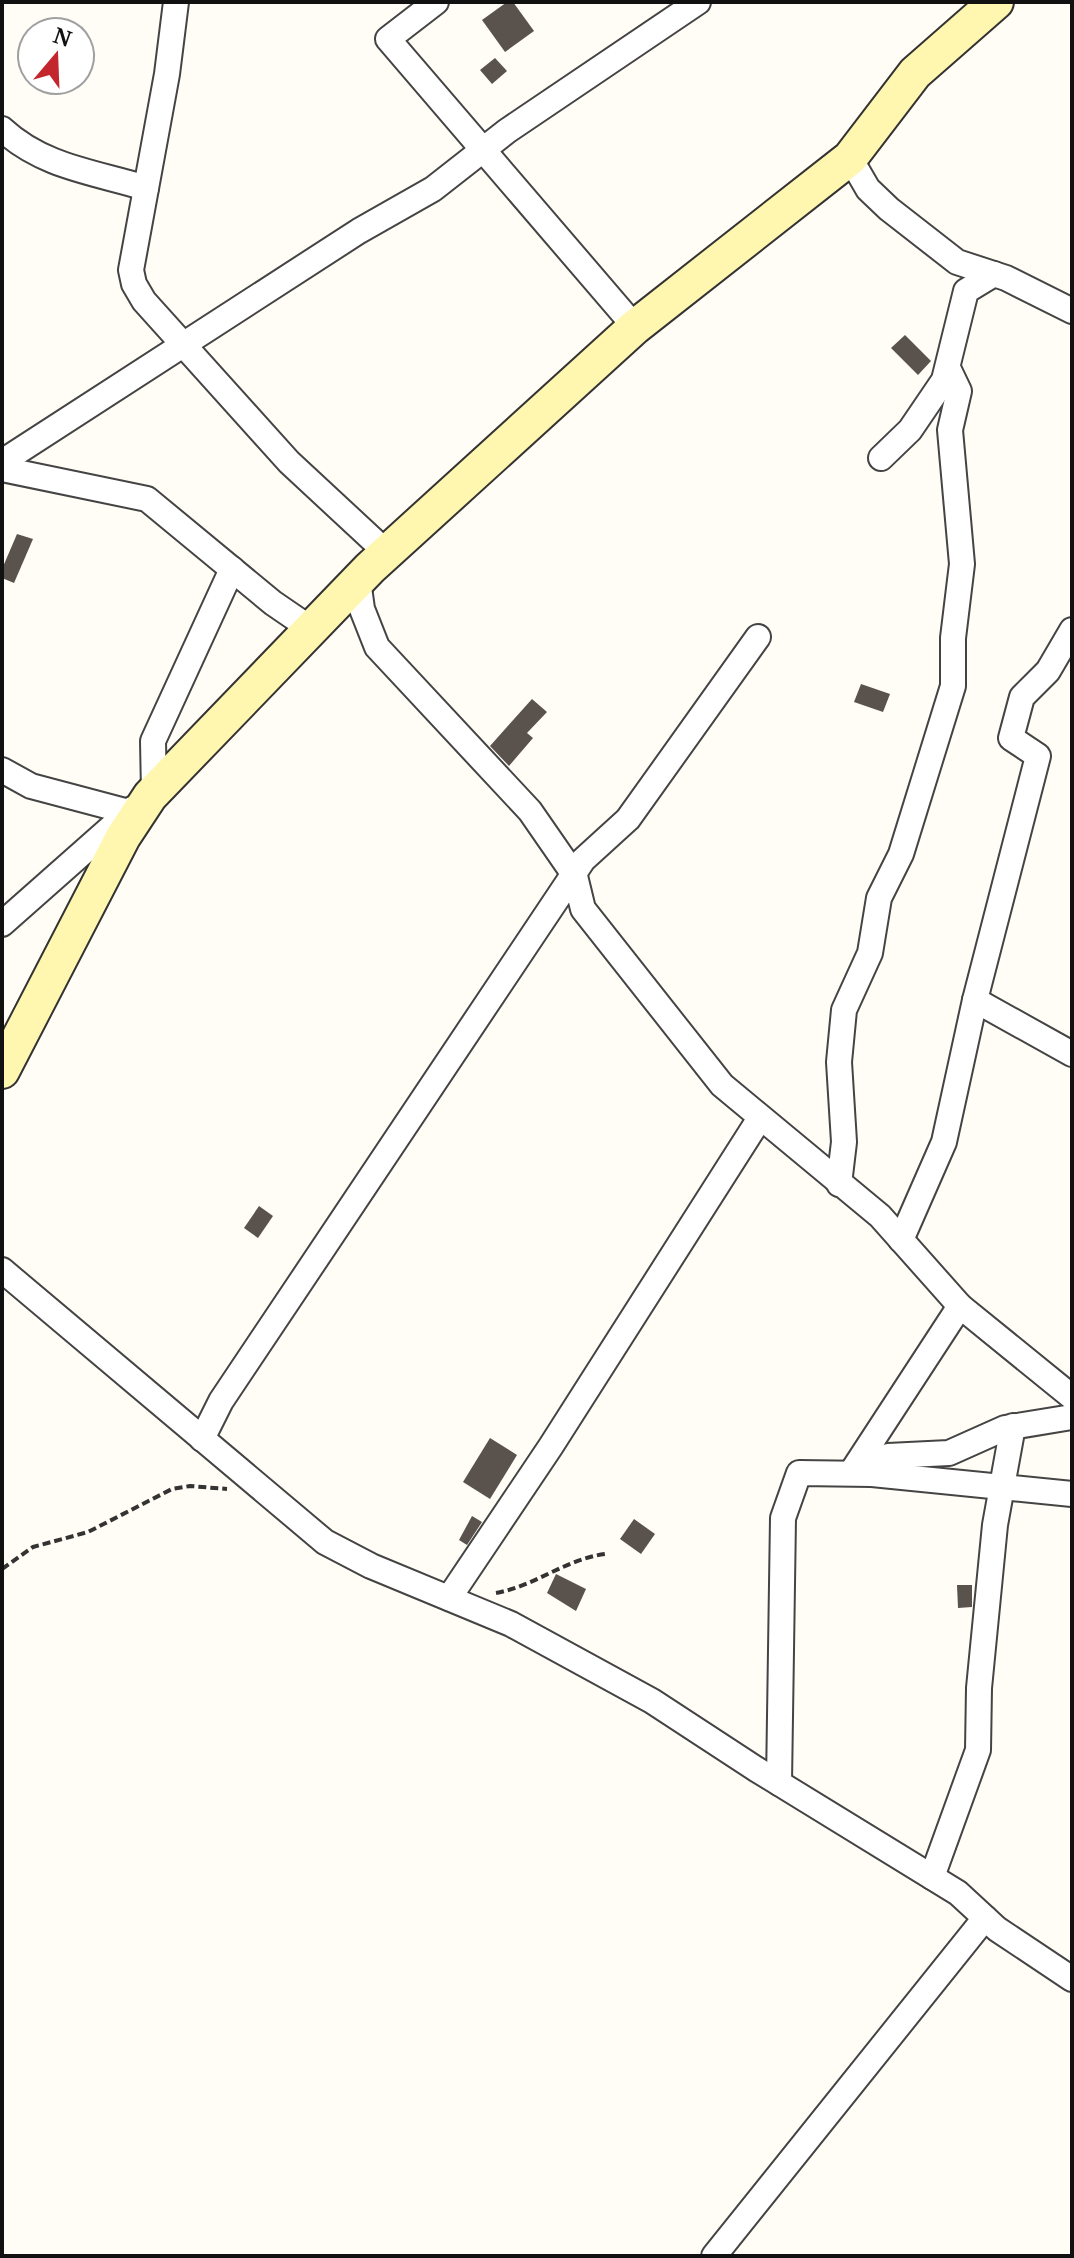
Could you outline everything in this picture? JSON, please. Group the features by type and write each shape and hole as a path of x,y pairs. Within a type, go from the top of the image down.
{"street":[{"path":"176,2 133,253 134,284 144,301 289,462 387,553"},
{"path":"436,2 388,39 635,327"},
{"path":"2,462 359,231 433,189 483,150 698,2"},
{"path":"2,924 142,803 358,580 635,327 850,158 915,73 996,2"},
{"path":"2,129 18,144 50,161 146,188"},
{"path":"850,158 868,189 917,233 957,262 994,274 1072,311"},
{"path":"881,458 920,418 929,398 944,380 966,291 994,274"},
{"path":"839,1184 844,1142 839,1062 844,1010 870,953 879,898 901,854 953,686 953,638 962,564 950,430 959,391 948,368"},
{"path":"2,469 147,499 311,629"},
{"path":"2,1071 142,803 153,741 232,569"},
{"path":"358,580 362,609 377,647 530,811 575,876 583,909 722,1085 880,1216 960,1306 1071,1400 949,1453 888,1456 862,1473"},
{"path":"901,1240 944,1142 975,1000 1038,756 1011,738 1022,697 1048,671 1072,630"},
{"path":"202,1439 221,1401 583,860 628,819 758,637"},
{"path":"2,770 31,786 142,803"},
{"path":"975,1000 1072,1054"},
{"path":"452,1595 760,1118"},
{"path":"2,1270 325,1542 452,1595 652,1701 958,1893 1026,1950 1072,1979"},
{"path":"862,1473 960,1306"},
{"path":"932,1877 978,1750 979,1688 1000,1487 1013,1426"},
{"path":"779,1783 783,1518 799,1473 862,1473 1072,1494"},
{"path":"714,2256 985,1918"}],"path":[{"path":"2,1569 33,1547 88,1532 172,1489 207,1486 234,1492"},
{"path":"452,1595 489,1594 520,1588 573,1562 605,1554"}],"building":[{"path":"507,2 513,2 534,31 505,52 482,20"},
{"path":"495,58 507,71 492,84 480,70"},
{"path":"905,335 931,361 918,375 891,348"},
{"path":"17,534 33,539 14,583 2,578 2,569"},
{"path":"861,684 890,694 883,712 854,702"},
{"path":"532,699 547,712 527,733 533,738 509,766 490,746"},
{"path":"259,1206 273,1216 258,1238 244,1228"},
{"path":"490,1438 517,1455 490,1499 463,1482"},
{"path":"472,1516 482,1522 467,1545 459,1540"},
{"path":"634,1519 655,1534 641,1554 620,1539"},
{"path":"556,1574 586,1589 576,1611 547,1593"},
{"path":"957,1585 972,1585 972,1607 958,1608"}]}
